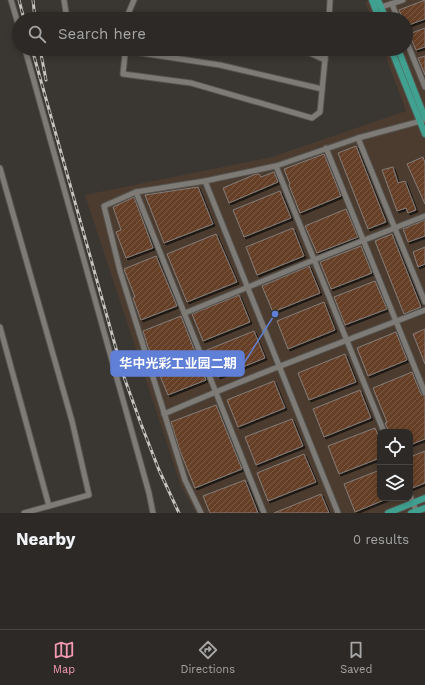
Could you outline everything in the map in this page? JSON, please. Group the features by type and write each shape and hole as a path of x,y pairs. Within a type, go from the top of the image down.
{"main road":[{"path":"372,0 377,12"},
{"path":"378,0 383,12"},
{"path":"394,56 423,120"},
{"path":"400,56 423,120 425,134"},
{"path":"388,513 425,498"},
{"path":"415,512 425,508"}],"street":[{"path":"11,0 15,12"},
{"path":"64,0 66,12"},
{"path":"129,12 134,0"},
{"path":"329,12 330,0"},
{"path":"381,7 403,0"},
{"path":"392,4 395,12"},
{"path":"27,56 149,493 153,513"},
{"path":"125,56 123,74 191,83 312,118 320,112 325,56"},
{"path":"160,56 220,65 322,90"},
{"path":"316,56 325,60"},
{"path":"412,56 425,87"},
{"path":"201,513 185,480 164,414 120,271 104,206 136,192 205,181 276,166 326,148 423,120"},
{"path":"358,138 425,302"},
{"path":"326,148 425,393"},
{"path":"276,166 383,429"},
{"path":"0,168 72,421 90,495 24,513"},
{"path":"205,181 338,513"},
{"path":"136,192 264,513"},
{"path":"185,314 314,260 425,216"},
{"path":"164,414 216,391 425,310"},
{"path":"0,327 49,506"},
{"path":"413,503 415,512"}],"shaded area":[{"path":"370,0 425,0 425,513 196,513 181,486 85,195 272,157 406,111 386,56 413,56 413,12 369,12 365,2"}],"building":[{"path":"425,0 425,19 413,23 413,12 400,12 399,10"},
{"path":"425,28 425,47 416,50 413,43 413,32"},
{"path":"425,56 425,75 418,58"},
{"path":"356,146 386,222 368,229 338,153"},
{"path":"324,154 341,196 300,213 284,169"},
{"path":"423,157 425,163 425,204 407,164"},
{"path":"393,167 398,183 405,181 416,210 408,213 406,208 397,211 382,170"},
{"path":"274,172 278,182 229,203 223,188 256,174 259,174 261,177"},
{"path":"198,187 213,224 164,243 145,195"},
{"path":"280,191 291,218 244,237 233,210"},
{"path":"134,197 153,248 126,258 116,232 121,230 113,207"},
{"path":"346,209 358,237 317,253 305,226"},
{"path":"425,220 425,236 408,242 403,229"},
{"path":"293,228 304,256 257,275 246,247"},
{"path":"216,234 237,282 187,302 167,254"},
{"path":"392,234 421,307 404,314 375,241"},
{"path":"361,246 372,273 331,289 320,262"},
{"path":"425,247 425,264 418,267 413,252"},
{"path":"156,256 177,306 141,320 133,298 135,297 124,269"},
{"path":"309,266 320,293 273,312 262,286"},
{"path":"375,281 387,309 345,325 334,297"},
{"path":"239,295 250,322 203,341 192,314"},
{"path":"324,302 335,330 288,349 277,321"},
{"path":"181,316 206,380 168,395 143,331"},
{"path":"425,329 425,364 413,334"},
{"path":"254,331 265,358 218,377 207,350"},
{"path":"396,332 407,360 368,376 357,348"},
{"path":"345,354 356,382 309,400 298,373"},
{"path":"412,372 421,394 425,397 425,439 413,444 413,429 388,429 385,423 387,422 373,388"},
{"path":"274,381 285,408 238,427 227,400"},
{"path":"360,390 371,418 324,437 313,409"},
{"path":"216,405 242,469 195,488 180,451 171,422"},
{"path":"292,419 303,446 256,465 245,437"},
{"path":"375,428 377,432 377,459 339,474 328,446"},
{"path":"425,451 425,483 413,488 413,465 413,456"},
{"path":"304,454 316,482 268,501 257,473"},
{"path":"377,471 377,501 382,501 355,512 344,484"},
{"path":"245,480 258,513 210,513 203,496"},
{"path":"321,494 329,513 274,513"}],"railway":[{"path":"19,0 22,12"},
{"path":"33,0 34,12"},
{"path":"34,56 124,377 159,470 179,513"},
{"path":"41,56 46,80"}],"place":[{"name":"华中光彩工业园二期","path":"275,314"}]}
